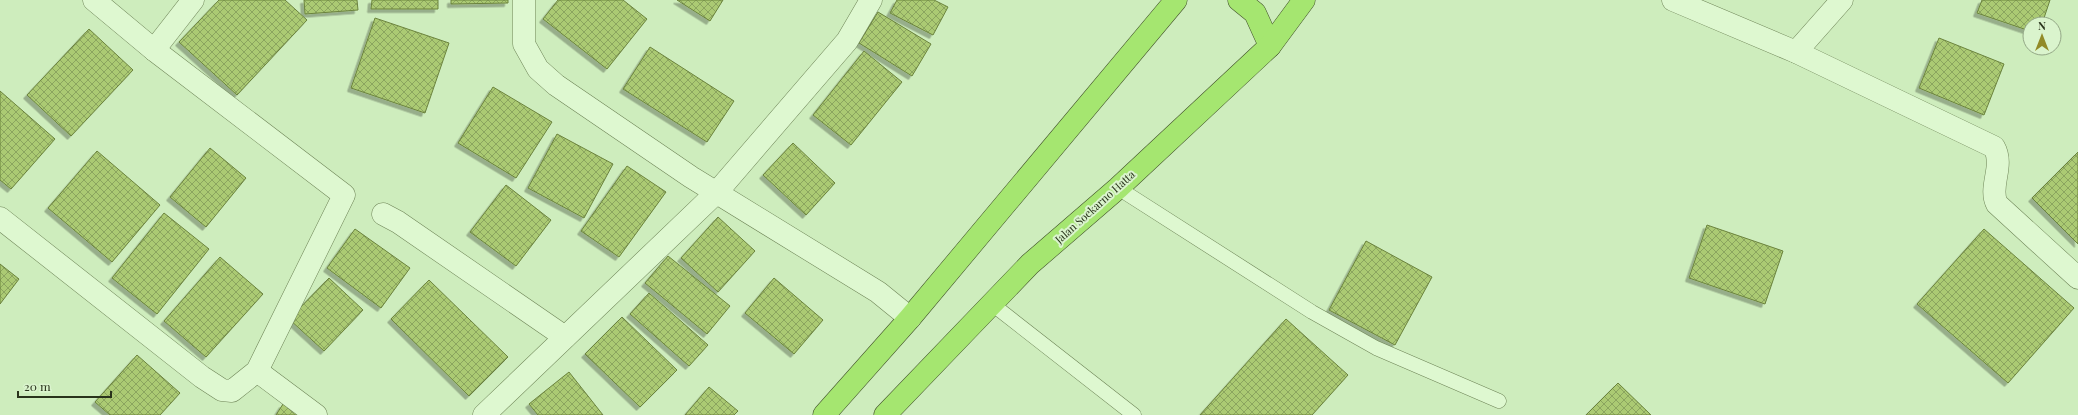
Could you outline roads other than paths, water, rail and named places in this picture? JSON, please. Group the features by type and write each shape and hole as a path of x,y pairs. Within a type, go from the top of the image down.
{"highway":[{"path":"824,415 910,318 1176,0"},
{"path":"1239,0 1255,13 1270,46"},
{"name":"Jalan Soekarno Hatta","path":"885,415 1030,264 1118,188 1270,46 1304,0"}],"street":[{"path":"0,218 202,377 222,390 232,391 257,371 344,195 154,50 94,0"},
{"path":"154,50 193,0"},
{"path":"524,0 524,44 538,69 580,102 717,192 878,292 910,318"},
{"path":"484,415 717,192 847,41 871,0"},
{"path":"1673,0 1796,52 1994,147 1998,159 1994,192 1997,204 2078,278"},
{"path":"1796,52 1842,0"},
{"path":"383,214 398,222 566,337"},
{"path":"257,371 316,415"}],"lane":[{"path":"1118,188 1318,316 1376,348 1499,401"},
{"path":"992,304 1134,415"}]}
